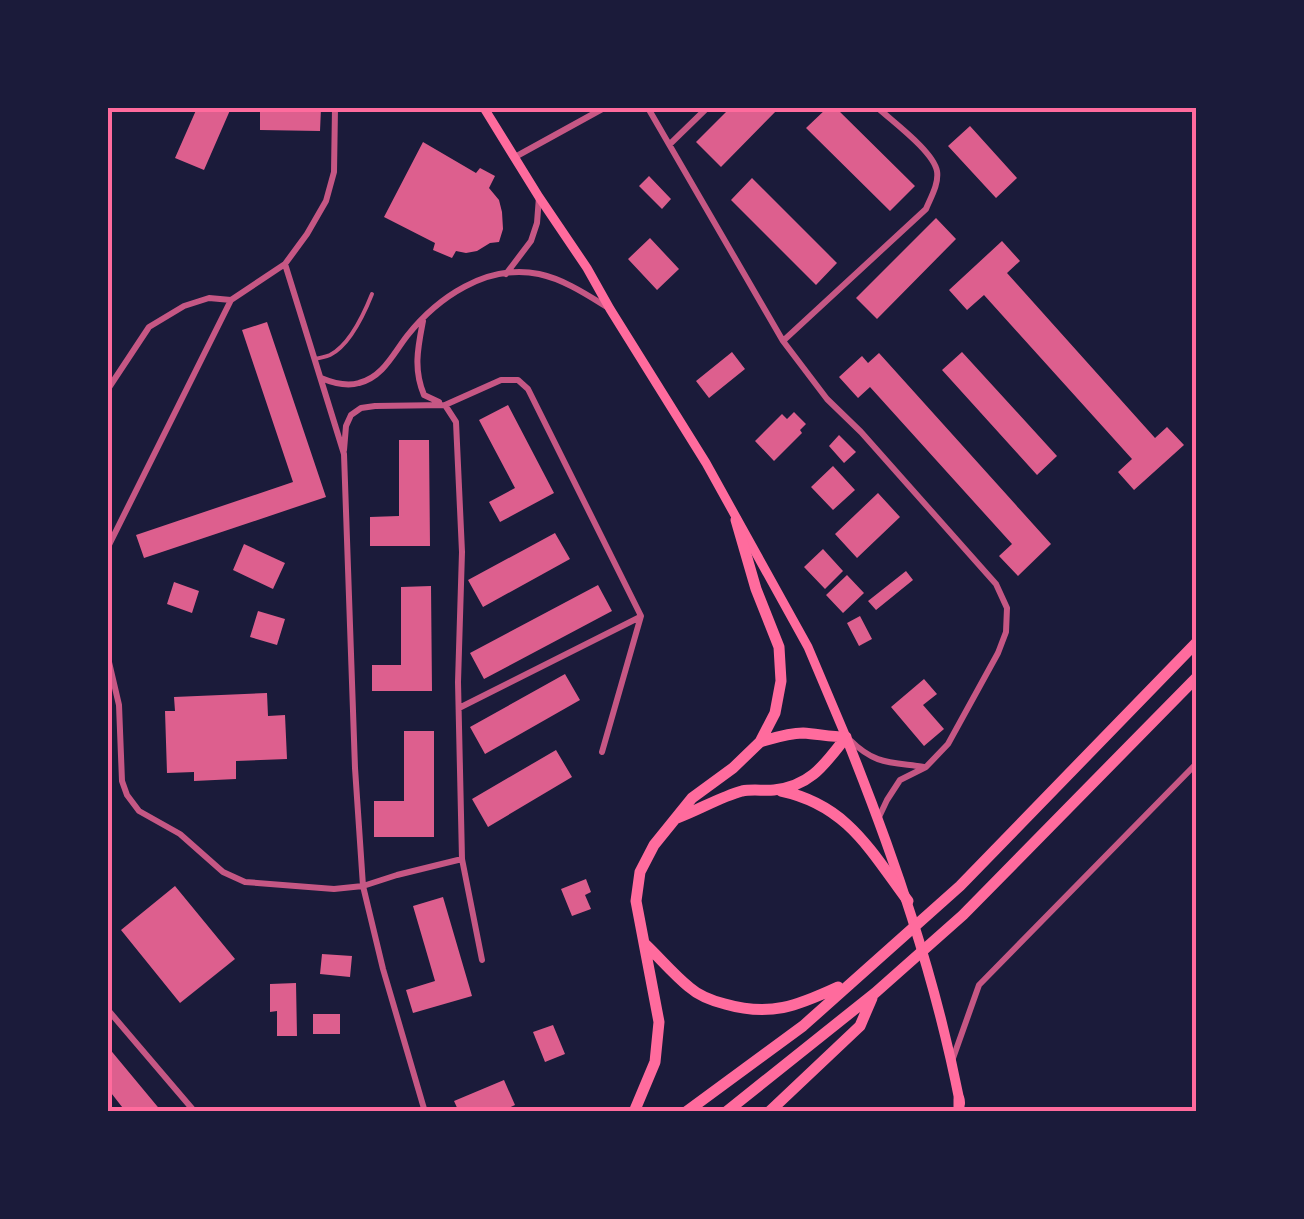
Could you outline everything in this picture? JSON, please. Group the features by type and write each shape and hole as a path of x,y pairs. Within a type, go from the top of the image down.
{"highway":[{"path":"634,1112 655,1062 659,1022 636,901 640,872 654,846 692,798 760,742 775,713 781,681 780,648 756,589 736,520"},
{"path":"686,1112 803,1026 960,886 1196,643"},
{"path":"726,1112 875,993 963,915 1196,678"},
{"path":"760,742 804,733 846,736"},
{"path":"777,790 811,778 846,736"},
{"path":"677,818 744,790 777,790 811,799 859,836 908,901"},
{"path":"642,941 692,990 742,1009 774,1011 808,1002 851,981"},
{"path":"768,1112 860,1026 875,993"}],"main road":[{"path":"482,108 587,268 706,463 808,647 879,818 908,901 941,1017 960,1108"}],"street":[{"path":"108,547 231,300 285,264 326,201 334,172 335,108"},
{"path":"515,156 604,108"},
{"path":"648,108 783,341 827,399 996,584 1007,608 1006,632 990,669 948,744 926,768 900,780 879,818"},
{"path":"670,144 707,108"},
{"path":"783,341 926,208 935,189 937,170 925,152 878,108"},
{"path":"505,274 531,241 539,197"},
{"path":"285,264 344,454"},
{"path":"320,378 349,384 372,377 437,304 473,281 518,272 538,273 610,309"},
{"path":"108,389 149,327 184,306 209,298 231,300"},
{"path":"423,319 416,358 417,380 424,394 445,404 456,422 462,552 462,860 482,960"},
{"path":"425,1112 363,886 344,454 351,415 375,406 445,404 502,380 518,380 528,389 641,616 602,752"},
{"path":"459,708 641,616"},
{"path":"108,658 119,705 122,781 127,795 138,811 180,834 223,872 245,882 334,890 462,860"},
{"path":"846,736 866,756 926,768"},
{"path":"952,1062 979,985 1196,764"},
{"path":"108,1010 196,1112"}],"lane":[{"path":"314,359 332,354 350,336 363,318 372,294"}],"building":[{"path":"197,108 231,108 204,170 175,158"},
{"path":"260,108 321,108 320,131 260,130"},
{"path":"730,108 779,108 721,167 696,142"},
{"path":"827,108 836,108 915,186 890,211 806,128"},
{"path":"970,126 1017,178 996,198 948,146"},
{"path":"423,142 476,173 480,168 495,176 489,188 499,200 502,212 499,242 477,251 456,251 452,258 433,250 435,243 384,217"},
{"path":"649,176 671,199 662,209 639,186"},
{"path":"752,178 837,263 816,285 731,200"},
{"path":"936,218 956,239 877,319 856,298"},
{"path":"650,238 679,269 657,290 628,259"},
{"path":"1002,241 1020,261 1007,273 1155,438 1167,427 1184,445 1134,490 1118,472 1132,459 984,295 967,310 949,290"},
{"path":"267,322 326,497 144,558 136,535 293,482 242,330"},
{"path":"732,352 745,369 709,398 696,381"},
{"path":"962,352 1057,456 1037,475 942,370"},
{"path":"879,353 1051,544 1018,576 999,556 1012,544 870,387 858,398 839,377 862,356 868,363"},
{"path":"508,405 554,493 500,522 489,502 515,488 479,420"},
{"path":"794,412 806,424 774,461 755,441 782,414 787,419"},
{"path":"839,435 856,452 844,463 829,446"},
{"path":"399,440 429,440 430,546 370,546 370,517 399,516"},
{"path":"833,466 855,490 833,510 811,487"},
{"path":"878,493 900,517 857,558 835,534"},
{"path":"555,533 570,559 483,607 468,580"},
{"path":"244,544 285,563 273,589 233,570"},
{"path":"823,549 843,571 825,589 804,567"},
{"path":"906,571 913,580 876,610 868,601"},
{"path":"847,575 864,593 843,613 826,595"},
{"path":"174,582 199,591 192,613 167,604"},
{"path":"598,585 612,611 484,679 470,653"},
{"path":"431,586 432,691 372,691 372,665 401,665 401,587"},
{"path":"258,611 285,619 277,645 250,637"},
{"path":"860,616 872,639 859,646 847,623"},
{"path":"565,674 580,700 485,754 470,727"},
{"path":"924,679 937,694 923,705 944,729 924,746 891,707"},
{"path":"267,693 268,716 285,715 287,759 236,761 236,779 194,781 194,772 167,773 165,711 175,711 174,697"},
{"path":"404,731 434,731 434,837 374,837 374,801 404,801"},
{"path":"556,750 572,777 488,827 472,799"},
{"path":"586,879 591,892 585,895 591,909 572,916 561,889"},
{"path":"175,886 235,959 180,1003 121,930"},
{"path":"443,897 472,996 413,1013 406,990 435,981 413,906"},
{"path":"322,954 352,956 350,977 320,974"},
{"path":"296,983 297,1036 277,1036 277,1011 270,1012 270,984"},
{"path":"313,1014 340,1014 340,1034 313,1034"},
{"path":"553,1025 565,1054 545,1062 533,1032"},
{"path":"108,1047 162,1112 126,1112 108,1089"},
{"path":"504,1080 515,1105 500,1112 459,1112 454,1101"}]}
